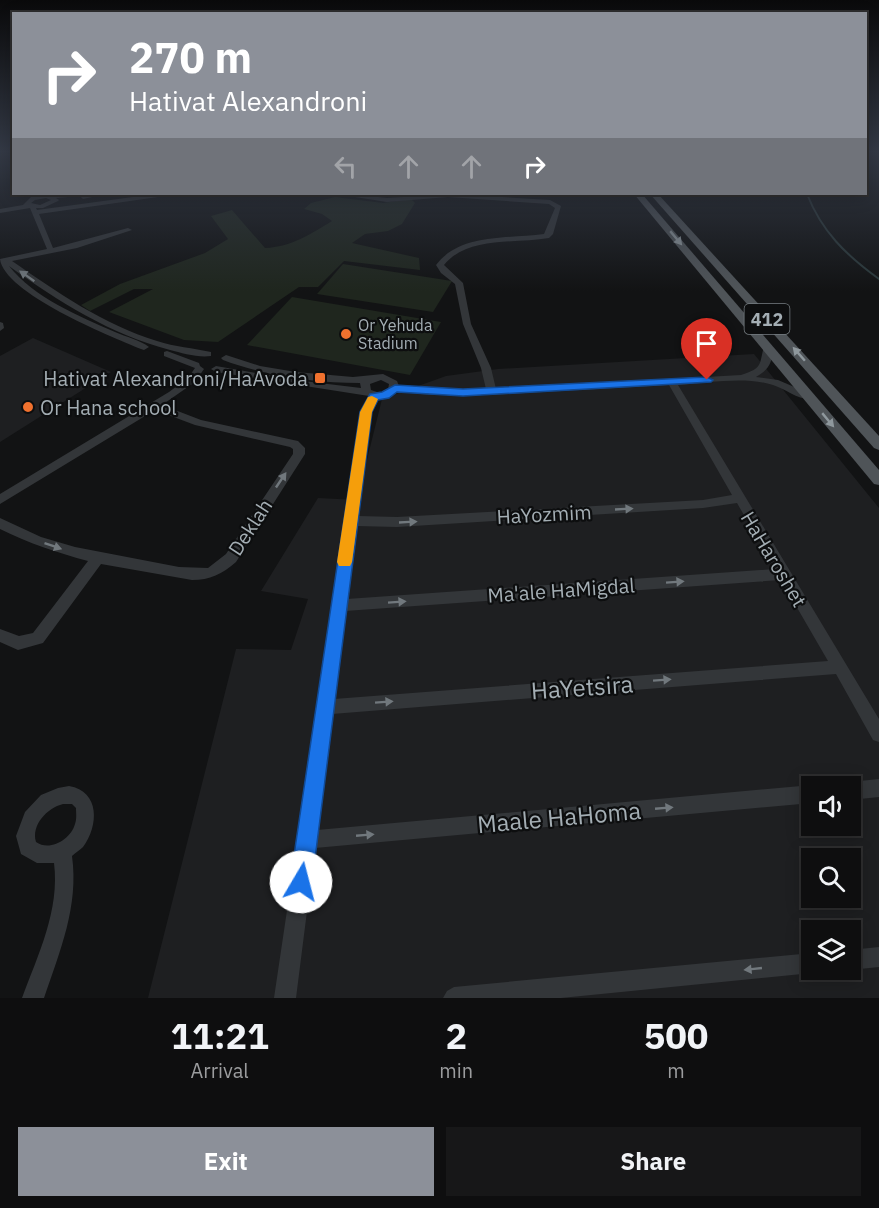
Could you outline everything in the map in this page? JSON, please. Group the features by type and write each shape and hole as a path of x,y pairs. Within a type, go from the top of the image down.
{"main road":[{"name":"412","path":"642,199 879,480"},
{"name":"412","path":"658,199 879,445"}],"street":[{"path":"33,204 51,199"},
{"path":"0,211 51,199"},
{"path":"33,204 105,199"},
{"path":"376,199 400,199"},
{"path":"492,392 486,368 467,324 459,283 444,271 440,264 445,257 465,246 549,234 559,207 550,202 505,199"},
{"path":"33,204 51,251"},
{"path":"2,261 51,251 128,230"},
{"path":"2,261 92,315 138,336 184,351 221,354 242,363 318,378 369,380 378,377 388,378 394,383 395,389"},
{"path":"2,261 10,275 58,307 129,341 197,367 213,370 385,396 395,389 431,392 492,392 744,378 775,382 809,397"},
{"path":"744,378 754,375 766,366 767,348"},
{"path":"0,500 173,394 192,380 197,360 208,354"},
{"path":"173,394 223,365 226,358"},
{"path":"285,998 338,606 370,394 364,386 369,380"},
{"name":"HaHaroshet","path":"672,382 738,498 879,734"},
{"name":"Deklah","path":"0,523 36,540 98,558 191,574 211,573 231,558 298,454 298,448 294,444 199,423 155,406"},
{"name":"HaYozmim","path":"350,521 398,522 691,505 738,498"},
{"path":"0,635 18,643 38,638 98,558"},
{"name":"Ma'ale HaMigdal","path":"338,606 784,574"},
{"name":"HaYetsira","path":"325,706 840,667"},
{"path":"861,790 879,788"},
{"name":"Maale HaHoma","path":"307,840 801,795"},
{"path":"33,998 59,926 66,895 67,873 62,851"},
{"path":"861,959 879,957"},
{"path":"454,998 801,964"}],"shaded area":[{"path":"329,199 383,203 411,199 415,203 402,224 388,231 365,234 352,243 419,258 420,270 344,261 318,287 299,287 218,342 184,340 109,312 153,289 134,289 90,311 81,305 120,284 205,253 228,239 211,216 232,210 265,248 274,247 300,239 332,221 322,214 304,209 311,203"},
{"path":"343,264 452,281 433,312 317,294"},
{"name":"Or Yehuda Stadium","path":"292,297 441,322 410,375 247,345"},
{"name":"Or Hana school","path":"33,338 111,372 0,442 0,356"},
{"path":"754,354 879,508 879,998 148,998 236,649 291,650 308,599 261,591 318,498 357,500 382,399 446,376 498,369"}],"waterway":[{"path":"809,199 820,220 836,242 879,279"}],"slow traffic":[{"path":"344,562 366,412 372,399"}],"place":[{"name":"Or Yehuda Stadium","path":"346,334"},
{"name":"Hativat Alexandroni/HaAvoda","path":"320,378"},
{"name":"Or Hana school","path":"28,407"}],"route":[{"path":"301,882 366,412 374,396 385,396 395,389 463,392 707,380"}]}
